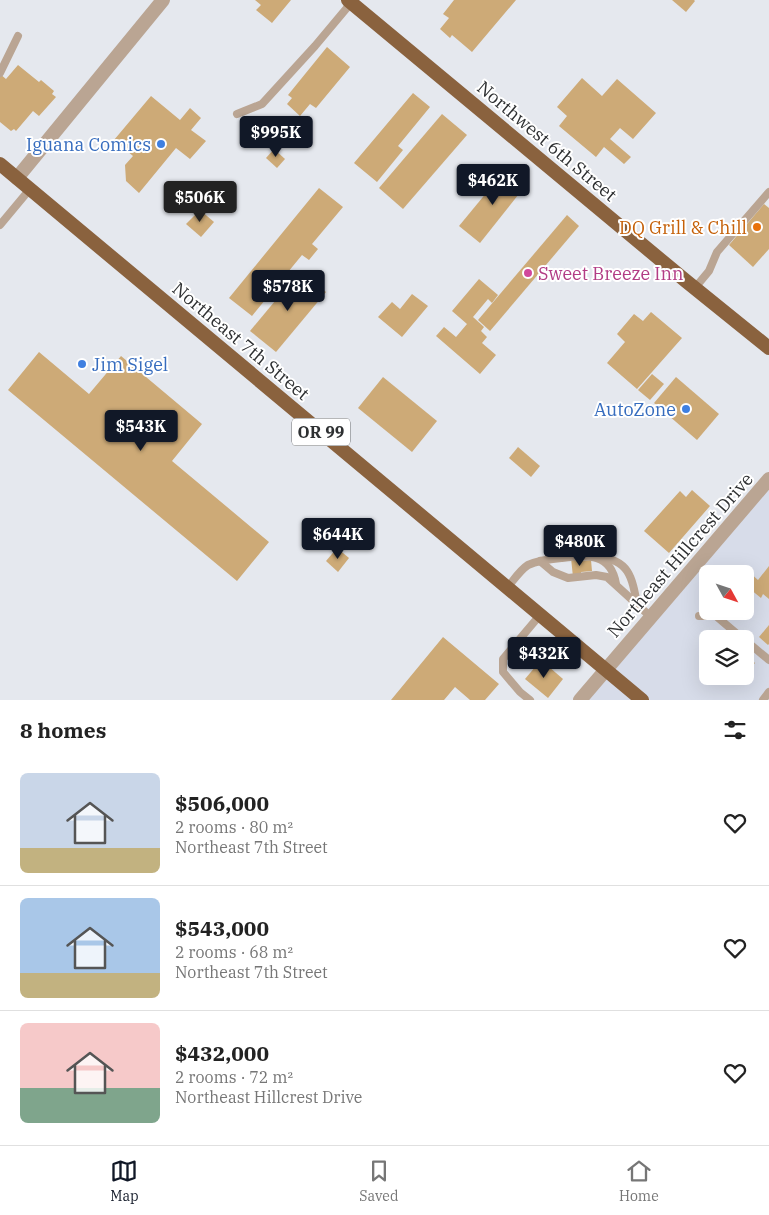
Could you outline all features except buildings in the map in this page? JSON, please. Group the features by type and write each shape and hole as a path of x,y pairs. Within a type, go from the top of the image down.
{"highway":[{"name":"Northwest 6th Street","path":"350,1 694,288 769,348"},
{"name":"Northeast 7th Street","path":"0,164 642,700"}],"street":[{"path":"17,178 163,0"},
{"name":"Northeast Hillcrest Drive","path":"580,700 769,480"}],"lane":[{"path":"237,114 262,104 315,46 350,1"},
{"path":"0,73 18,36"},
{"path":"0,225 30,189"},
{"path":"694,288 709,271 717,252 769,192"},
{"path":"508,588 526,566 540,561 580,556 610,558 622,564 627,570 634,586 637,604"},
{"path":"596,557 609,566 615,575 616,584"},
{"path":"540,561 554,572 568,578 596,575 607,577 651,617"},
{"path":"530,700 520,692 503,672 504,659 540,615"},
{"path":"721,620 732,630"},
{"path":"754,648 769,660"},
{"path":"762,700 769,692"}],"shaded area":[{"path":"769,477 769,700 588,700"}],"place":[{"name":"Iguana Comics","path":"161,144"},
{"name":"DQ Grill & Chill","path":"757,227"},
{"name":"Sweet Breeze Inn","path":"528,273"},
{"name":"Jim Sigel","path":"82,364"},
{"name":"AutoZone","path":"686,409"}]}
